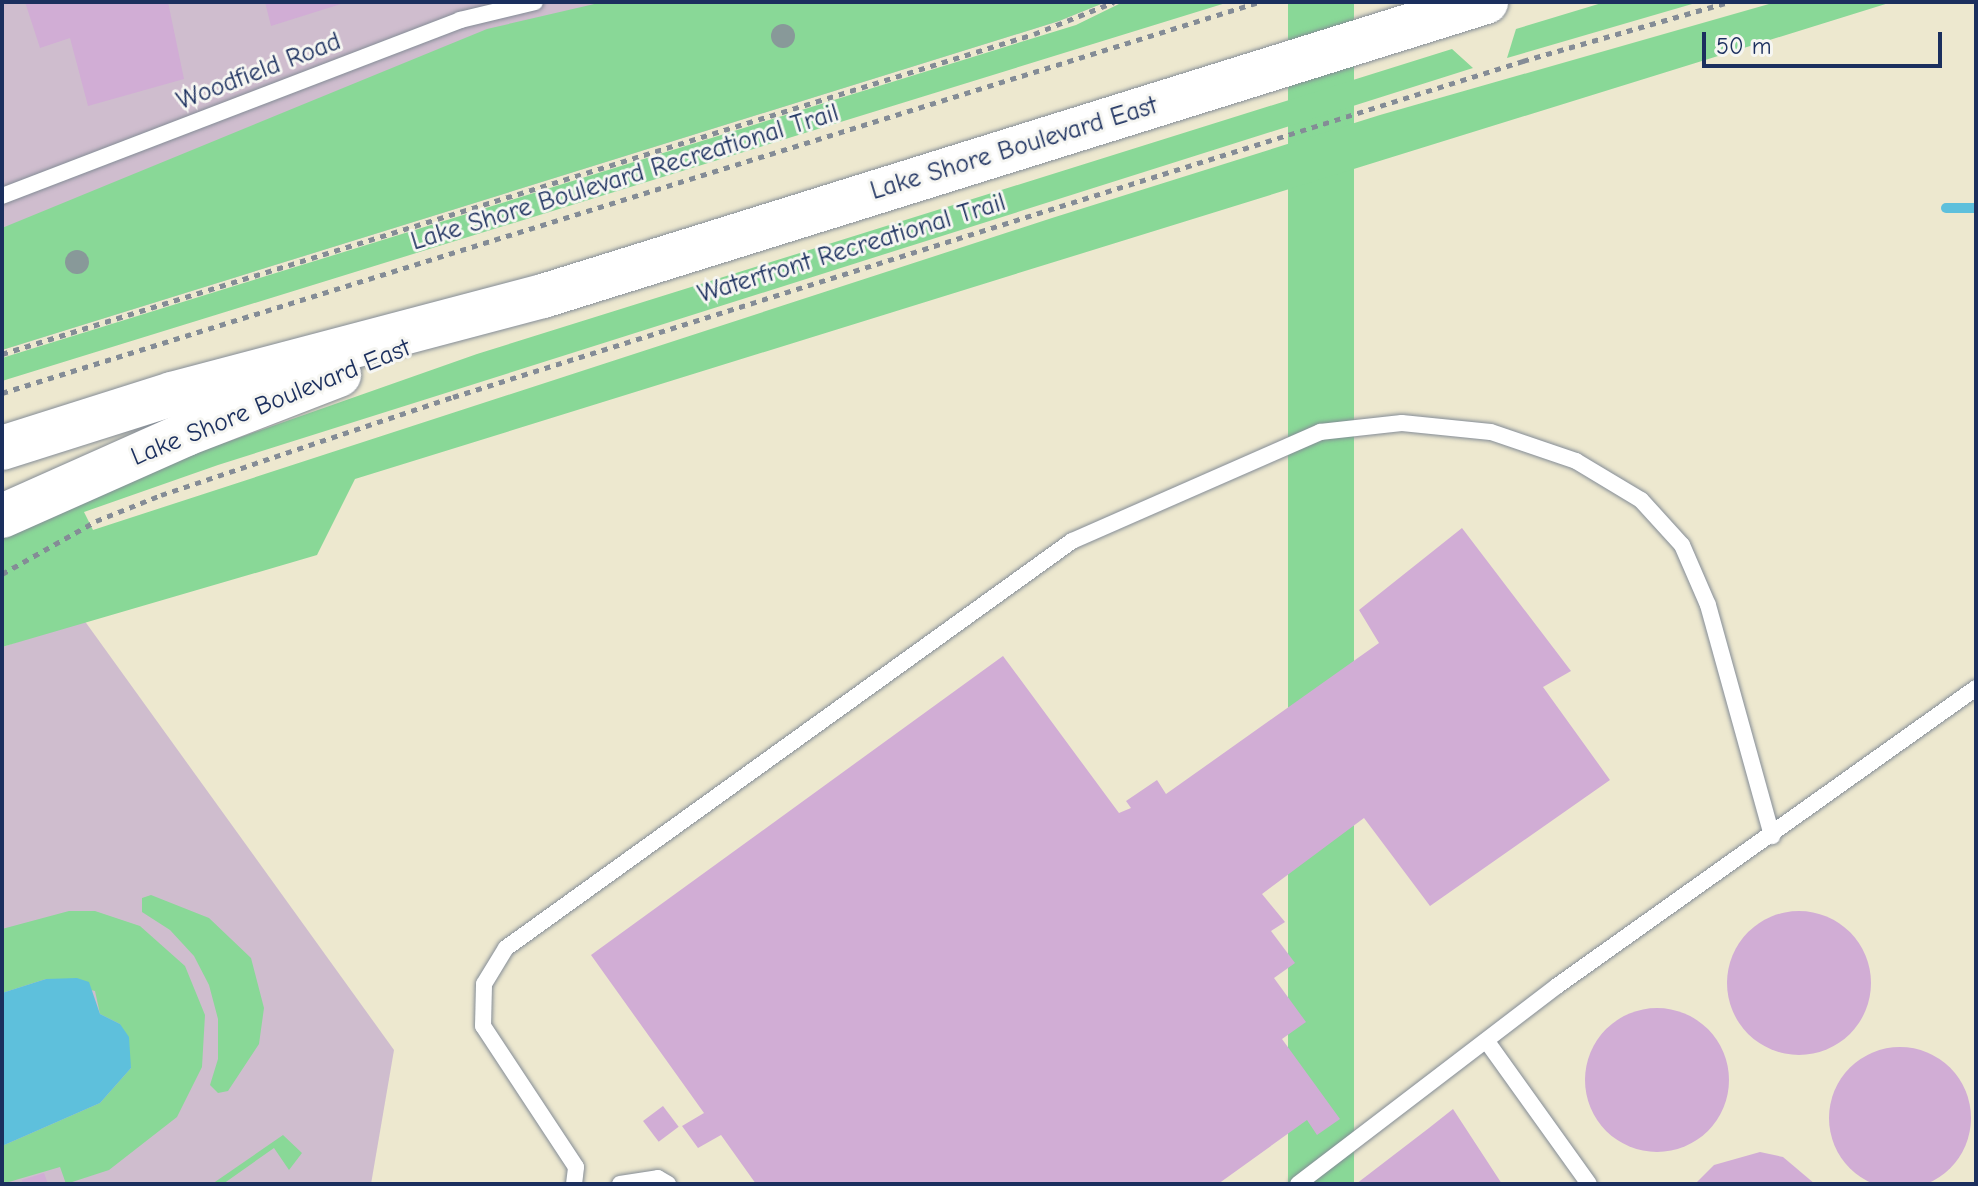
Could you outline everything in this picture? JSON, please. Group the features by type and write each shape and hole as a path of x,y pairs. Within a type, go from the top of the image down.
{"highway":[{"name":"Lake Shore Boulevard East","path":"2,448 172,394 543,296 1486,2"},
{"name":"Lake Shore Boulevard East","path":"2,516 186,434 543,296"}],"lane":[{"name":"Woodfield Road","path":"2,196 460,20 535,2"},
{"path":"574,1184 576,1167 483,1026 484,984 506,948 1072,541 1320,432 1402,423 1491,432 1576,461 1641,500 1682,545 1708,605 1772,836"},
{"path":"1298,1184 1488,1043 1557,986 1976,688"},
{"path":"1488,1043 1589,1184"},
{"path":"620,1184 658,1178 668,1184"}],"path":[{"path":"2,354 1034,34 1114,2"},
{"name":"Lake Shore Boulevard Recreational Trail","path":"2,393 1259,2"},
{"name":"Waterfront Recreational Trail","path":"2,574 96,521 161,495 453,397 1492,71 1729,2"}],"shaded area":[{"path":"2,2 1106,2 1059,21 2,350"},
{"path":"84,620 394,1050 371,1184 2,1184 2,647"}],"green space":[{"path":"603,2 1106,2 1059,21 2,350 2,228 487,29"},
{"path":"1123,2 1229,2 2,381 2,358 1076,25"},
{"path":"1288,2 1354,2 1354,1184 1288,1184"},
{"path":"1605,2 1699,2 1507,58 1516,29"},
{"path":"1776,2 1892,2 355,479 317,555 2,647 2,530 105,485 477,354 1452,49 1473,68 218,465 84,512 93,530 1052,218 1380,115"},
{"path":"151,895 209,918 251,958 264,1008 259,1044 228,1091 218,1093 210,1085 218,1059 218,1019 209,985 194,956 170,930 142,912 142,898"},
{"path":"69,911 95,911 140,926 185,966 205,1015 202,1067 177,1117 109,1170 66,1184 60,1167 2,1184 2,1146 100,1103 131,1068 120,1024 100,1014 95,991 46,979 2,993 2,929"},
{"path":"283,1135 302,1153 289,1170 274,1148 223,1184 212,1184"}],"water":[{"path":"77,978 89,982 100,1014 120,1024 129,1037 131,1068 100,1103 2,1146 2,993 46,979"}],"building":[{"path":"25,2 168,2 184,79 88,106 70,38 40,48"},
{"path":"265,2 344,2 344,3 271,26"},
{"path":"1462,528 1571,671 1543,687 1610,780 1430,906 1364,818 1262,894 1285,922 1271,931 1295,963 1274,978 1306,1022 1282,1039 1340,1119 1317,1135 1307,1120 1218,1184 756,1184 721,1135 698,1148 682,1126 704,1113 591,955 1003,656 1119,813 1131,808 1126,801 1157,780 1166,794 1379,643 1359,610"},
{"path":"1799,911 1827,916 1850,932 1866,955 1871,983 1866,1011 1850,1034 1827,1050 1799,1055 1771,1050 1748,1034 1732,1011 1727,983 1732,955 1748,932 1771,916"},
{"path":"1657,1008 1685,1013 1708,1029 1724,1052 1729,1080 1724,1108 1708,1131 1685,1147 1657,1152 1629,1147 1606,1131 1590,1108 1585,1080 1590,1052 1606,1029 1629,1013"},
{"path":"1900,1047 1927,1052 1950,1068 1966,1091 1971,1118 1966,1145 1950,1168 1927,1184 1900,1189 1873,1184 1850,1168 1834,1145 1829,1118 1834,1091 1850,1068 1873,1052"},
{"path":"663,1106 679,1127 659,1142 643,1121"},
{"path":"1453,1109 1502,1184 1356,1184 1429,1128"},
{"path":"1760,1152 1783,1157 1815,1184 1695,1184 1714,1165"},
{"path":"44,1173 48,1184 23,1184 22,1180"}],"waterway":[{"path":"1946,208 1976,208"}]}
